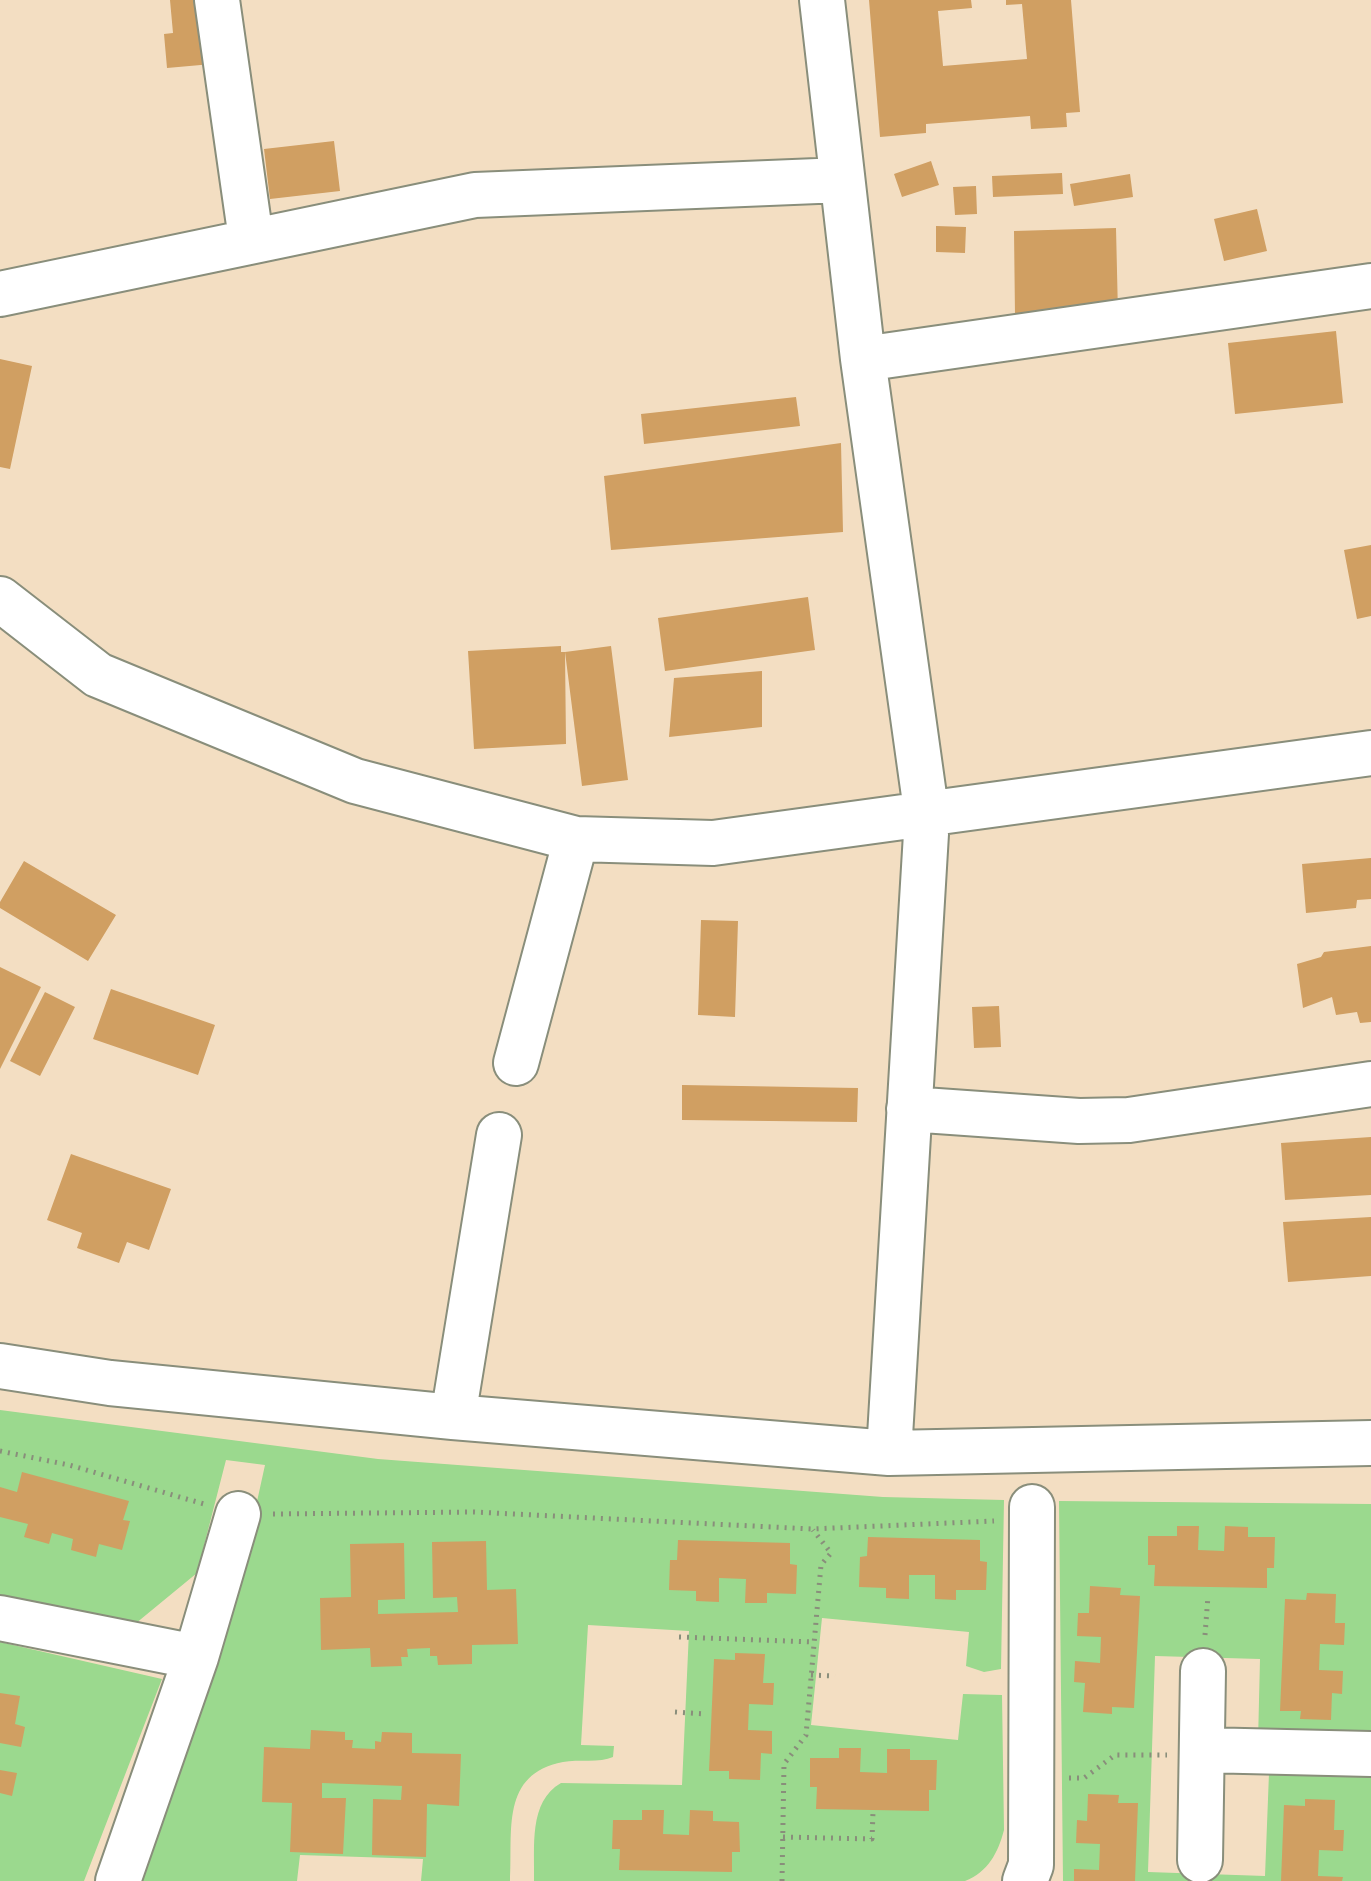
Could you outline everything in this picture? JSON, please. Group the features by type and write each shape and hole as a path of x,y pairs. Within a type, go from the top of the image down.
{"street":[{"path":"217,0 251,239"},
{"path":"822,0 863,359 927,817 889,1453"},
{"path":"0,294 251,239 475,195 842,180"},
{"path":"863,359 1371,286"},
{"path":"0,599 98,675 355,781 576,839 713,843 927,817 1371,753"},
{"path":"516,1063 576,839"},
{"path":"909,1109 1079,1121 1129,1120 1371,1084"},
{"path":"453,1417 499,1135"},
{"path":"0,1366 110,1383 453,1417 889,1453 1371,1443"},
{"path":"1025,1881 1031,1865 1032,1513"},
{"path":"118,1881 196,1657 238,1514"},
{"path":"0,1618 196,1657"},
{"path":"1200,1860 1203,1671"},
{"path":"1202,1753 1371,1754"}],"path":[{"path":"0,1451 69,1465 238,1514 474,1512 812,1529 1032,1513"},
{"path":"782,1881 784,1764 806,1735 821,1565 831,1553 812,1529"},
{"path":"679,1637 814,1642"},
{"path":"811,1675 835,1676"},
{"path":"675,1712 706,1714"},
{"path":"1032,1777 1084,1778 1115,1755 1202,1753"},
{"path":"783,1837 872,1839 873,1812"}],"green space":[{"path":"0,1410 378,1459 883,1497 1004,1500 1001,1669 984,1672 966,1666 969,1632 822,1618 811,1725 958,1740 963,1694 1002,1695 1004,1830 999,1846 986,1867 965,1881 534,1881 534,1840 538,1813 550,1791 561,1783 682,1785 689,1631 588,1625 581,1745 614,1746 613,1757 563,1762 543,1769 529,1779 519,1792 514,1807 510,1881 421,1881 423,1859 300,1855 297,1881 136,1881 249,1538 265,1465 226,1460 197,1573 135,1624 0,1599"},
{"path":"1059,1501 1371,1504 1371,1745 1258,1742 1260,1659 1155,1656 1148,1872 1265,1876 1269,1773 1371,1773 1371,1881 1063,1881"},
{"path":"0,1642 162,1679 84,1881 0,1881"}],"building":[{"path":"170,0 206,0 212,64 167,68 164,34 173,33"},
{"path":"869,0 971,0 972,8 938,11 943,66 1027,59 1022,4 1006,5 1006,0 1071,0 1080,112 1066,113 1067,127 1031,129 1030,116 926,124 926,133 880,137"},
{"path":"334,141 340,191 270,199 264,149"},
{"path":"931,161 939,185 902,197 894,174"},
{"path":"1062,173 1063,194 993,197 992,176"},
{"path":"1130,174 1133,197 1074,206 1070,184"},
{"path":"976,186 977,214 955,215 953,187"},
{"path":"1257,209 1267,251 1224,261 1214,219"},
{"path":"936,226 966,227 965,253 936,252"},
{"path":"1116,228 1118,314 1015,316 1014,231"},
{"path":"1336,331 1343,403 1235,414 1228,343"},
{"path":"0,359 32,366 10,469 0,467"},
{"path":"796,397 800,426 644,444 641,414"},
{"path":"841,443 843,532 611,550 604,476"},
{"path":"1371,545 1371,616 1357,619 1344,550"},
{"path":"808,597 815,650 665,671 658,618"},
{"path":"561,646 561,652 565,652 566,744 474,749 468,651"},
{"path":"611,646 628,780 582,786 565,652"},
{"path":"762,671 762,727 669,737 674,678"},
{"path":"1371,858 1371,899 1357,900 1356,908 1306,913 1302,864"},
{"path":"24,861 116,915 88,961 0,908 0,902"},
{"path":"701,920 738,921 735,1017 698,1015"},
{"path":"1371,946 1371,1022 1360,1023 1357,1012 1336,1015 1332,997 1303,1008 1297,964 1321,957 1324,952"},
{"path":"0,967 41,987 0,1069"},
{"path":"111,989 215,1025 198,1075 93,1039"},
{"path":"45,992 75,1007 40,1076 10,1061"},
{"path":"999,1006 1001,1047 974,1048 972,1007"},
{"path":"682,1085 858,1088 857,1122 682,1120"},
{"path":"1371,1137 1371,1195 1285,1200 1281,1143"},
{"path":"71,1154 171,1189 149,1250 127,1242 119,1263 77,1248 82,1233 47,1220"},
{"path":"1371,1217 1371,1276 1288,1282 1283,1222"},
{"path":"22,1472 129,1501 123,1520 130,1521 122,1550 99,1544 96,1557 71,1550 73,1539 52,1533 49,1544 24,1537 28,1524 0,1517 0,1487 17,1492"},
{"path":"1177,1526 1199,1526 1198,1550 1224,1551 1225,1526 1248,1527 1248,1537 1275,1537 1274,1568 1267,1568 1267,1588 1154,1586 1155,1565 1148,1565 1148,1536 1177,1536"},
{"path":"868,1537 980,1540 980,1561 987,1562 986,1590 956,1590 956,1600 935,1599 935,1575 909,1575 909,1599 886,1598 886,1588 859,1587 860,1557 867,1556"},
{"path":"678,1540 790,1543 790,1564 797,1565 796,1594 767,1593 767,1603 745,1603 746,1579 719,1578 719,1602 696,1601 696,1591 669,1590 670,1560 677,1560"},
{"path":"486,1541 487,1590 516,1589 518,1644 472,1645 472,1664 438,1665 437,1656 430,1656 430,1648 407,1649 408,1657 401,1657 402,1666 371,1667 370,1648 321,1650 320,1598 351,1597 350,1544 404,1543 405,1599 378,1600 378,1614 458,1612 457,1597 433,1598 432,1542"},
{"path":"1090,1586 1121,1588 1120,1595 1140,1596 1134,1708 1112,1707 1112,1714 1083,1712 1085,1683 1074,1682 1075,1661 1100,1663 1101,1637 1077,1636 1078,1613 1089,1613"},
{"path":"1307,1593 1336,1594 1335,1623 1345,1623 1344,1645 1320,1644 1319,1670 1343,1671 1342,1694 1332,1693 1331,1720 1300,1719 1301,1711 1280,1711 1285,1599 1306,1600"},
{"path":"735,1653 765,1654 763,1683 774,1683 773,1705 749,1704 748,1730 772,1731 772,1754 761,1753 760,1780 729,1779 729,1771 709,1771 714,1659 735,1660"},
{"path":"0,1693 20,1696 15,1724 25,1727 21,1747 0,1743"},
{"path":"311,1730 345,1732 345,1740 353,1740 352,1748 375,1749 375,1741 381,1742 382,1732 412,1733 412,1753 461,1754 459,1806 427,1804 426,1857 372,1855 373,1799 401,1800 402,1786 322,1783 322,1798 346,1798 343,1854 290,1852 292,1803 262,1802 264,1747 310,1749"},
{"path":"839,1748 861,1748 860,1772 887,1773 887,1749 910,1749 910,1760 937,1760 936,1790 929,1790 929,1811 816,1809 817,1787 810,1787 810,1758 839,1758"},
{"path":"0,1770 17,1773 12,1796 0,1793"},
{"path":"1088,1794 1119,1795 1118,1803 1138,1803 1135,1881 1074,1881 1074,1869 1099,1870 1100,1844 1076,1843 1077,1820 1087,1821"},
{"path":"1305,1799 1335,1800 1334,1830 1344,1830 1343,1851 1319,1850 1318,1876 1343,1877 1342,1881 1281,1881 1284,1805 1305,1806"},
{"path":"642,1810 664,1810 663,1834 689,1835 690,1810 713,1811 713,1821 739,1822 740,1852 732,1852 732,1872 619,1870 620,1849 612,1849 613,1820 642,1820"}]}
